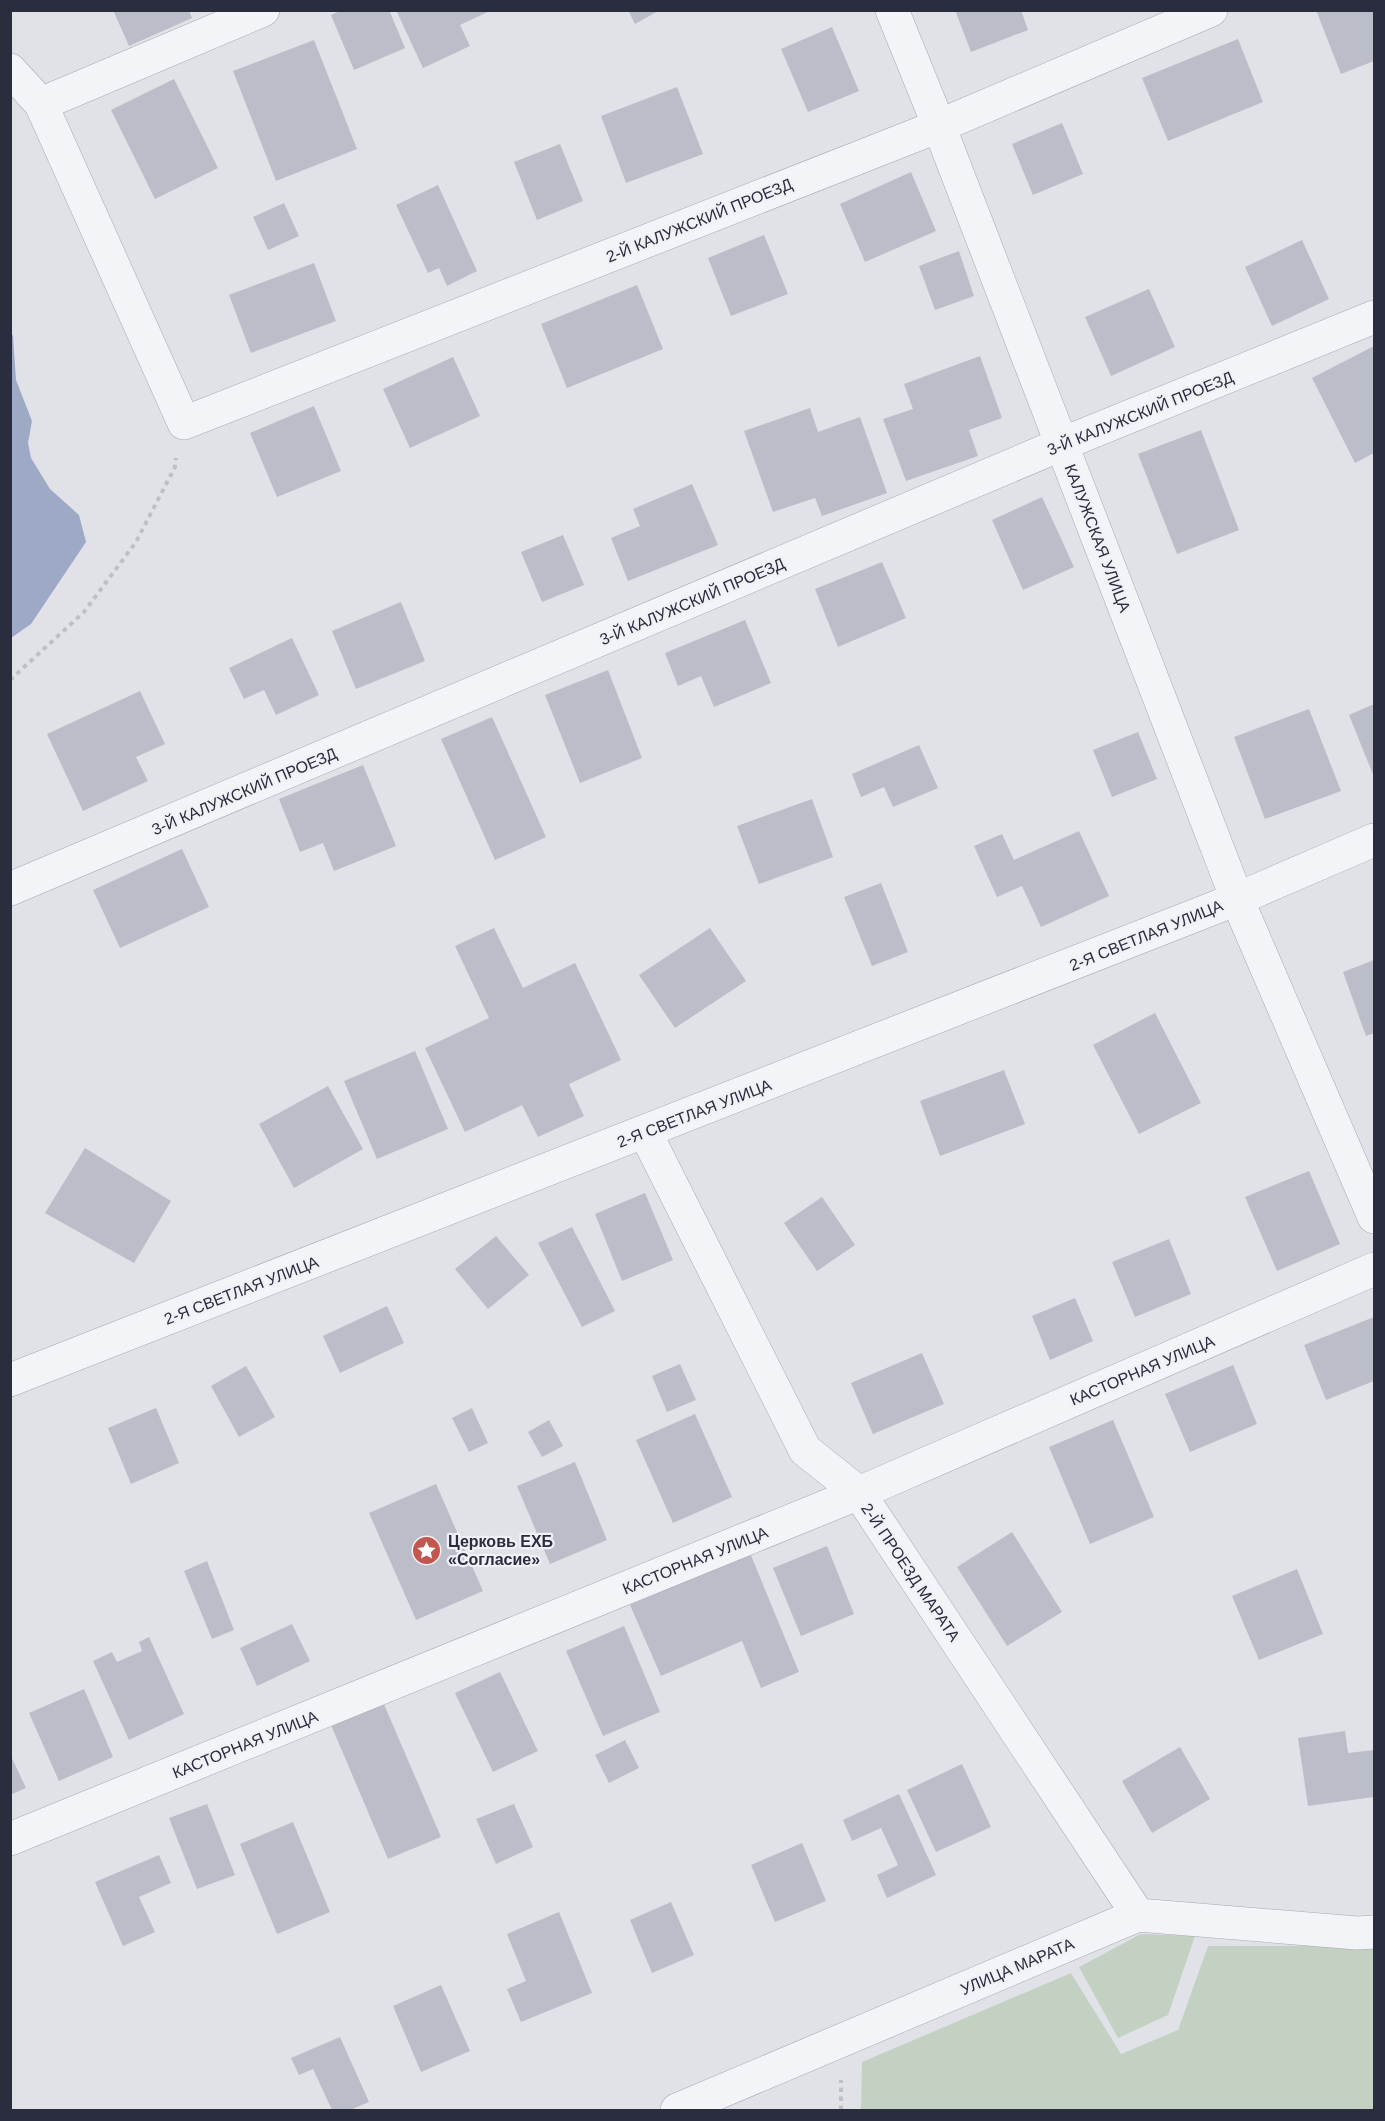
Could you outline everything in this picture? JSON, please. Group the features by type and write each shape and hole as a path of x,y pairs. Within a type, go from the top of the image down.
{"street":[{"path":"41,104 263,10"},
{"name":"КАЛУЖСКАЯ УЛИЦА","path":"892,10 939,126 1237,899 1374,1217"},
{"name":"2-Й КАЛУЖСКИЙ ПРОЕЗД","path":"184,423 939,126 1211,10"},
{"path":"10,70 41,104 184,423"},
{"name":"3-Й КАЛУЖСКИЙ ПРОЕЗД","path":"10,889 1062,444 1374,317"},
{"name":"2-Я СВЕТЛАЯ УЛИЦА","path":"10,1380 1237,899 1374,840"},
{"name":"2-Й ПРОЕЗД МАРАТА","path":"645,1132 805,1450 859,1493 1138,1915"},
{"name":"КАСТОРНАЯ УЛИЦА","path":"10,1839 859,1493 1374,1269"},
{"name":"УЛИЦА МАРАТА","path":"677,2110 1138,1915 1374,1932"}],"path":[{"path":"10,680 84,612 136,542 175,467 184,423"}],"green space":[{"path":"1141,1934 1195,1936 1168,2015 1118,2038 1079,1967"},
{"path":"1208,1946 1374,1946 1374,2110 861,2110 862,2062 1071,1973 1121,2054 1178,2030"}],"water":[{"path":"10,330 13,336 16,380 32,421 28,443 31,458 50,489 79,515 86,542 31,624 11,638"}],"building":[{"path":"113,10 189,10 192,18 129,46"},
{"path":"342,10 389,10 405,48 354,70 331,15"},
{"path":"396,10 492,10 460,25 470,46 423,68"},
{"path":"628,10 660,10 635,24"},
{"path":"955,10 1021,10 1028,30 971,52"},
{"path":"1316,10 1374,10 1374,61 1341,74"},
{"path":"832,27 859,91 808,112 781,49"},
{"path":"1238,39 1263,102 1168,141 1142,78"},
{"path":"314,40 357,149 276,181 233,71"},
{"path":"174,79 218,168 155,199 111,110"},
{"path":"677,87 703,154 626,183 601,116"},
{"path":"1062,123 1083,174 1033,195 1012,144"},
{"path":"560,144 583,201 537,220 514,162"},
{"path":"911,172 936,231 865,262 840,204"},
{"path":"438,185 477,271 447,286 439,268 428,273 396,205"},
{"path":"284,203 299,236 268,250 253,217"},
{"path":"764,235 788,294 731,316 708,258"},
{"path":"1302,240 1329,299 1272,326 1245,267"},
{"path":"959,251 974,296 935,310 919,266"},
{"path":"314,263 336,321 251,353 229,295"},
{"path":"637,285 663,349 567,388 541,324"},
{"path":"1149,289 1175,347 1111,376 1085,317"},
{"path":"1374,346 1374,453 1355,463 1312,378"},
{"path":"980,356 1002,418 969,430 978,456 906,481 883,419 913,409 904,384"},
{"path":"453,357 480,416 410,448 383,389"},
{"path":"314,406 341,471 277,497 250,433"},
{"path":"810,408 818,432 860,417 887,493 822,516 815,498 773,512 744,431"},
{"path":"1201,430 1239,530 1177,554 1138,454"},
{"path":"692,484 718,545 628,581 611,538 640,526 633,509"},
{"path":"1042,497 1074,567 1023,590 992,520"},
{"path":"563,535 584,585 542,602 521,552"},
{"path":"882,562 906,618 838,647 815,589"},
{"path":"401,602 425,661 356,689 332,631"},
{"path":"745,620 771,683 714,707 701,676 678,686 665,653"},
{"path":"292,638 319,695 276,715 264,690 244,699 229,668"},
{"path":"608,670 642,758 580,783 545,695"},
{"path":"140,691 165,744 136,757 148,781 83,811 47,734"},
{"path":"1374,704 1374,777 1349,715"},
{"path":"1309,709 1341,791 1265,819 1234,737"},
{"path":"492,717 546,837 495,860 441,739"},
{"path":"1138,732 1157,779 1112,797 1093,750"},
{"path":"919,745 938,788 893,807 884,787 861,797 852,774"},
{"path":"363,765 396,846 334,871 323,843 300,852 279,799"},
{"path":"812,799 833,857 759,884 737,826"},
{"path":"1079,831 1109,896 1041,927 1022,886 997,897 974,846 1002,834 1014,860"},
{"path":"182,849 209,907 120,948 93,890"},
{"path":"881,883 908,952 872,966 844,897"},
{"path":"494,928 523,988 575,963 621,1060 569,1084 584,1116 538,1137 522,1105 465,1132 425,1048 489,1018 455,946"},
{"path":"710,928 746,981 675,1028 639,975"},
{"path":"1374,960 1374,1033 1366,1036 1343,972"},
{"path":"1155,1013 1201,1103 1139,1134 1093,1045"},
{"path":"415,1051 448,1129 377,1159 344,1081"},
{"path":"1004,1070 1025,1124 940,1156 920,1101"},
{"path":"328,1086 363,1149 294,1188 259,1124"},
{"path":"85,1148 171,1201 134,1263 45,1213"},
{"path":"1309,1171 1340,1244 1277,1271 1245,1197"},
{"path":"645,1193 673,1260 622,1281 595,1214"},
{"path":"822,1197 855,1245 817,1271 784,1223"},
{"path":"572,1227 615,1311 582,1327 538,1243"},
{"path":"496,1236 529,1275 488,1309 455,1269"},
{"path":"1169,1239 1191,1294 1135,1317 1112,1262"},
{"path":"1075,1298 1093,1341 1050,1360 1032,1316"},
{"path":"387,1306 404,1343 340,1373 323,1336"},
{"path":"1374,1317 1374,1381 1326,1400 1304,1345"},
{"path":"922,1353 944,1404 873,1434 851,1383"},
{"path":"680,1364 696,1400 667,1412 652,1376"},
{"path":"1233,1365 1257,1424 1190,1452 1165,1394"},
{"path":"246,1366 275,1417 239,1437 211,1386"},
{"path":"156,1408 179,1463 131,1484 108,1428"},
{"path":"472,1408 488,1443 469,1452 452,1418"},
{"path":"695,1414 732,1497 673,1523 636,1440"},
{"path":"549,1420 563,1446 542,1457 528,1432"},
{"path":"1113,1420 1154,1517 1090,1544 1049,1447"},
{"path":"575,1462 607,1540 550,1564 517,1486"},
{"path":"436,1484 483,1591 416,1620 369,1513"},
{"path":"1012,1532 1062,1612 1007,1646 957,1567"},
{"path":"827,1546 854,1614 801,1636 773,1568"},
{"path":"750,1553 799,1672 761,1688 742,1641 661,1676 630,1605"},
{"path":"207,1561 234,1630 212,1639 184,1571"},
{"path":"1297,1569 1323,1634 1259,1660 1232,1596"},
{"path":"292,1624 310,1661 257,1686 240,1648"},
{"path":"624,1626 660,1712 603,1736 566,1651"},
{"path":"149,1637 184,1714 129,1740 93,1661 112,1652 117,1662 142,1651 139,1642"},
{"path":"500,1672 538,1751 493,1772 455,1693"},
{"path":"84,1689 113,1757 59,1781 29,1713"},
{"path":"383,1702 441,1837 388,1859 331,1725"},
{"path":"1345,1731 1348,1753 1374,1750 1374,1797 1308,1806 1298,1738"},
{"path":"625,1740 639,1768 609,1783 595,1755"},
{"path":"1180,1747 1210,1799 1152,1833 1122,1781"},
{"path":"10,1754 26,1788 10,1795"},
{"path":"962,1764 991,1827 936,1852 907,1790"},
{"path":"899,1794 936,1875 887,1898 877,1875 898,1865 881,1828 852,1841 843,1820"},
{"path":"207,1804 235,1875 197,1889 169,1818"},
{"path":"514,1804 533,1847 496,1864 476,1819"},
{"path":"293,1822 330,1912 277,1934 240,1844"},
{"path":"802,1843 826,1901 775,1922 751,1865"},
{"path":"159,1855 171,1883 139,1897 155,1932 123,1946 95,1882"},
{"path":"671,1902 694,1955 652,1973 630,1920"},
{"path":"559,1912 592,1993 521,2022 507,1989 526,1981 507,1934"},
{"path":"441,1985 470,2051 421,2072 393,2006"},
{"path":"340,2037 369,2102 350,2110 332,2110 313,2069 299,2075 291,2058"}],"place":[{"name":"Церковь ЕХБ «Согласие»","path":"427,1550"}]}
